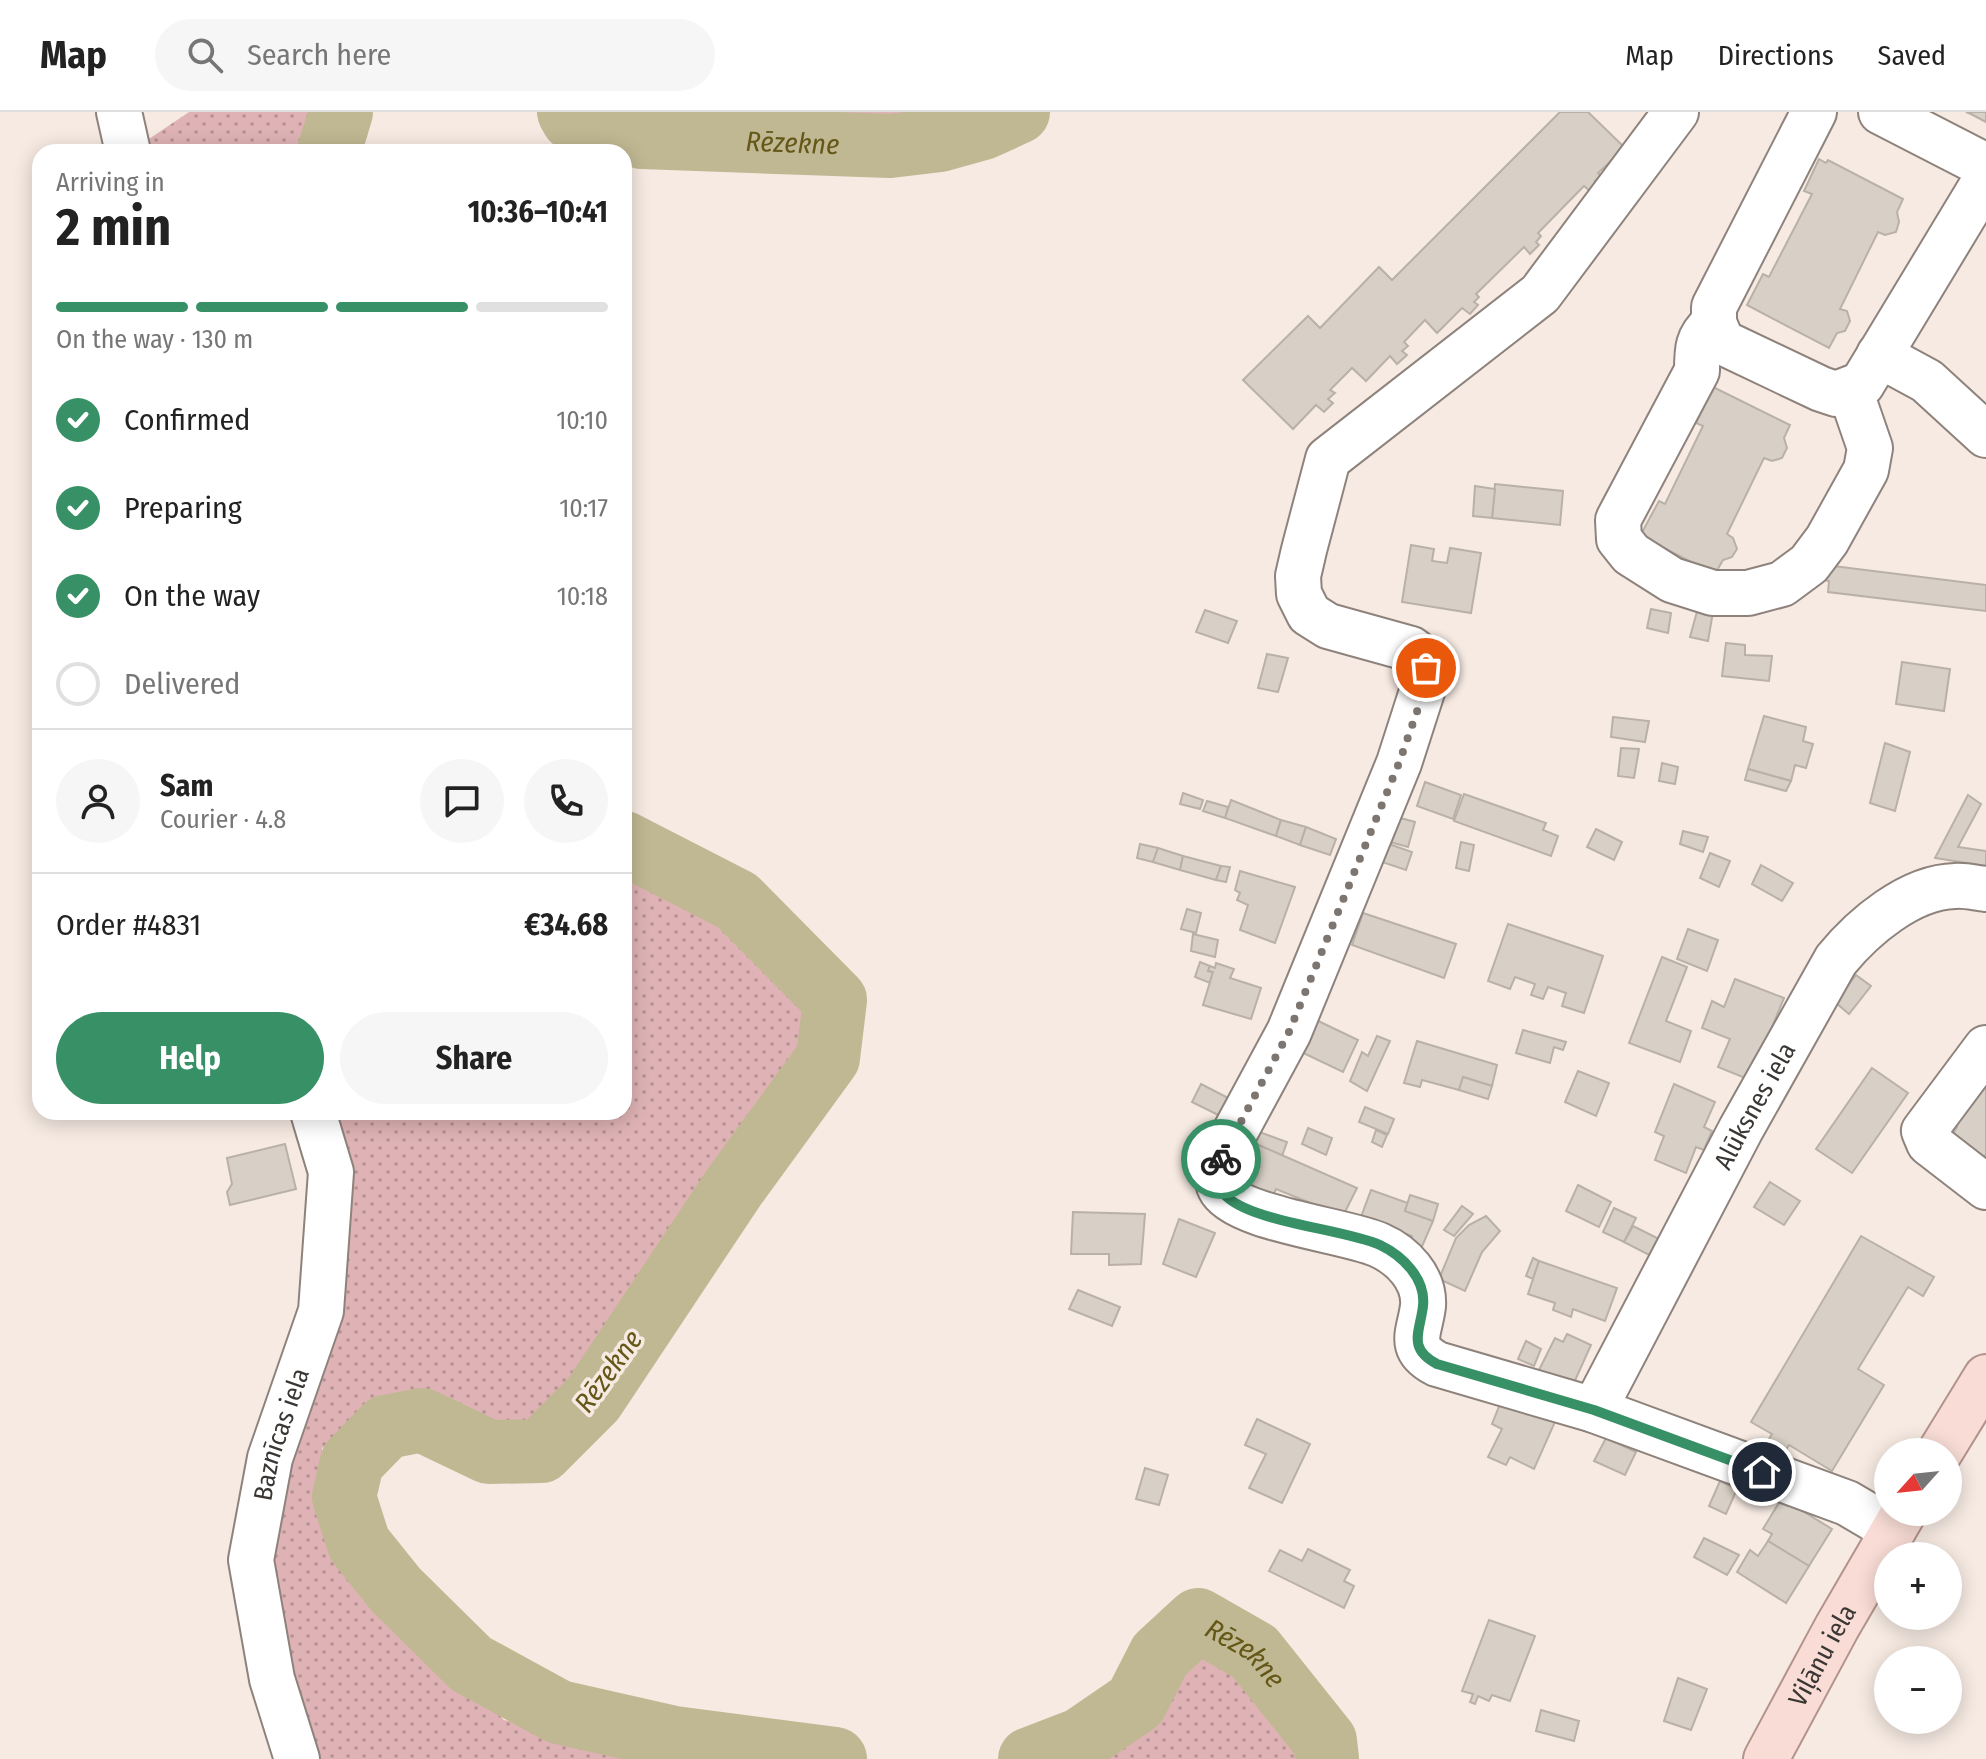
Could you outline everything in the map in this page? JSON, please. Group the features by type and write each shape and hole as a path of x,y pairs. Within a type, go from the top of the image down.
{"main road":[{"path":"1949,1438 1986,1377"},
{"name":"Viļānu iela","path":"1766,1759 1895,1526"}],"street":[{"path":"119,112 126,144"},
{"path":"1676,112 1540,294 1328,459 1298,576 1299,594 1309,614 1328,626 1411,649 1423,658 1426,679 1399,763 1289,1032 1221,1158 1217,1172 1218,1185 1224,1195 1251,1209 1377,1244 1395,1253 1410,1266 1419,1284 1423,1304 1417,1327 1417,1343 1425,1357 1437,1364 1594,1410 1874,1513"},
{"path":"1814,112 1714,307 1714,323 1722,342 1821,389 1836,394 1862,384 1986,179"},
{"path":"1881,112 1986,166"},
{"path":"1714,323 1702,334 1697,351 1697,371 1618,520 1619,539 1631,554 1672,580 1713,593 1748,593 1782,584 1809,564 1827,540 1866,470 1870,448 1850,390"},
{"path":"1879,355 1927,381 1986,435"},
{"name":"Alūksnes iela","path":"1594,1410 1741,1129 1836,960 1884,913 1929,891 1954,886 1986,889"},
{"path":"1986,1048 1924,1131 1929,1143 1986,1187"},
{"name":"Baznīcas iela","path":"297,1759 272,1679 251,1560 270,1458 321,1311 331,1172 315,1120"}],"shaded area":[{"path":"189,112 345,112 333,144 146,144 146,141"},
{"path":"569,112 1010,112 996,122 792,144 573,119"},
{"path":"632,848 737,901 835,1000 828,1058 734,1187 593,1399 541,1451 421,1397 322,1448 332,1542 504,1720 680,1759 299,1759 251,1560 321,1311 313,1120 632,1120"},
{"path":"1198,1620 1301,1759 1071,1759 1152,1714 1136,1702"}],"building":[{"path":"1560,112 1588,112 1625,148 1598,173 1601,176 1595,181 1601,184 1592,193 1584,186 1538,233 1541,236 1536,242 1539,245 1530,254 1524,247 1476,294 1479,297 1474,302 1478,305 1470,314 1462,308 1437,333 1425,320 1404,342 1408,346 1402,351 1407,355 1397,364 1390,356 1366,381 1352,368 1330,390 1335,393 1328,399 1333,403 1324,412 1316,405 1293,429 1243,380 1308,316 1320,328 1379,267 1392,280"},
{"path":"1966,112 1986,112 1986,122 1971,114"},
{"path":"1819,159 1826,163 1828,160 1903,199 1897,212 1899,222 1896,232 1885,235 1878,232 1840,309 1847,311 1850,321 1845,331 1837,333 1829,348 1747,305 1763,274 1769,277 1812,194 1804,191"},
{"path":"1713,387 1790,425 1784,438 1787,448 1782,458 1772,461 1764,458 1727,534 1733,538 1737,549 1732,557 1723,560 1715,574 1640,536 1659,501 1665,504 1703,426 1696,423"},
{"path":"1495,484 1563,491 1560,525 1492,518"},
{"path":"1475,486 1495,489 1492,518 1473,516"},
{"path":"1411,545 1434,549 1432,561 1447,563 1450,548 1481,553 1471,613 1402,602"},
{"path":"1825,565 1986,585 1986,611 1828,592 1829,581 1823,580"},
{"path":"1698,608 1713,612 1708,641 1690,637"},
{"path":"1651,609 1671,613 1668,633 1647,628"},
{"path":"1205,610 1237,621 1228,643 1196,632"},
{"path":"1726,643 1745,645 1745,655 1772,656 1769,681 1722,676"},
{"path":"1267,654 1288,658 1278,692 1258,688"},
{"path":"1902,662 1950,669 1944,711 1896,704"},
{"path":"1764,716 1806,727 1803,741 1813,744 1806,768 1795,765 1791,781 1748,769"},
{"path":"1613,717 1649,721 1645,742 1611,737"},
{"path":"1885,743 1910,752 1895,811 1870,803"},
{"path":"1621,748 1639,749 1634,778 1618,776"},
{"path":"1662,763 1678,767 1675,784 1659,781"},
{"path":"1748,769 1791,781 1786,791 1745,780"},
{"path":"1425,782 1461,795 1453,819 1417,806"},
{"path":"1183,793 1203,800 1200,809 1180,804"},
{"path":"1464,794 1546,823 1543,830 1558,836 1551,856 1454,821"},
{"path":"1968,795 1981,804 1958,847 1986,851 1986,866 1935,858"},
{"path":"1231,800 1281,820 1276,836 1225,818"},
{"path":"1207,801 1228,807 1225,818 1203,811"},
{"path":"1397,817 1415,822 1408,847 1390,842"},
{"path":"1281,820 1306,827 1300,845 1276,836"},
{"path":"1306,827 1336,839 1330,855 1300,845"},
{"path":"1596,829 1622,842 1614,860 1587,847"},
{"path":"1683,831 1708,837 1703,852 1680,844"},
{"path":"1461,842 1474,845 1469,871 1456,868"},
{"path":"1386,843 1412,852 1406,870 1379,861"},
{"path":"1140,844 1158,848 1153,862 1137,858"},
{"path":"1158,848 1183,856 1180,870 1153,862"},
{"path":"1710,853 1730,861 1719,887 1700,878"},
{"path":"1183,856 1221,866 1216,880 1180,870"},
{"path":"1761,865 1793,883 1782,901 1752,884"},
{"path":"1221,866 1230,867 1226,882 1216,880"},
{"path":"1240,871 1295,887 1275,943 1240,930 1248,905 1237,900 1240,893 1235,890"},
{"path":"1187,909 1201,913 1196,933 1181,929"},
{"path":"1363,913 1456,944 1444,978 1352,945"},
{"path":"1508,924 1603,956 1584,1013 1562,1006 1566,993 1548,987 1543,999 1531,995 1535,984 1515,977 1510,989 1488,981"},
{"path":"1688,929 1718,940 1707,971 1677,959"},
{"path":"1193,934 1218,940 1215,957 1191,951"},
{"path":"1662,957 1687,967 1666,1021 1691,1031 1680,1062 1629,1043"},
{"path":"1200,962 1210,966 1208,971 1213,972 1210,983 1195,977"},
{"path":"1216,963 1234,969 1230,978 1261,988 1251,1019 1203,1005 1213,972 1208,971 1210,966 1215,968"},
{"path":"1856,975 1871,986 1849,1014 1835,1002"},
{"path":"1735,979 1784,998 1750,1080 1718,1067 1730,1039 1702,1028 1712,1001 1724,1007"},
{"path":"1312,1018 1358,1040 1343,1072 1297,1050"},
{"path":"1523,1030 1566,1042 1563,1050 1554,1047 1550,1063 1516,1053"},
{"path":"1377,1036 1390,1041 1367,1091 1350,1081 1362,1052 1368,1056"},
{"path":"1417,1041 1497,1065 1492,1086 1463,1077 1459,1090 1422,1080 1420,1087 1404,1083"},
{"path":"1872,1068 1908,1093 1852,1173 1816,1149"},
{"path":"1578,1071 1609,1083 1596,1116 1565,1102"},
{"path":"1463,1077 1492,1086 1488,1099 1459,1090"},
{"path":"1986,1082 1984,1157 1953,1134 1957,1127 1953,1124"},
{"path":"1201,1084 1230,1099 1220,1116 1192,1102"},
{"path":"1674,1084 1715,1102 1704,1127 1712,1131 1704,1150 1696,1147 1686,1173 1655,1160 1664,1136 1655,1132"},
{"path":"1365,1107 1394,1119 1388,1134 1359,1122"},
{"path":"1308,1128 1332,1138 1326,1155 1302,1144"},
{"path":"1251,1129 1287,1142 1282,1156 1245,1139"},
{"path":"1376,1130 1387,1135 1382,1147 1372,1142"},
{"path":"1245,1139 1357,1188 1343,1216 1276,1189 1273,1196 1245,1185 1248,1177 1233,1173"},
{"path":"285,1144 296,1189 230,1205 227,1192 232,1184 227,1158"},
{"path":"1770,1182 1800,1201 1784,1225 1754,1207"},
{"path":"1578,1185 1611,1202 1599,1227 1566,1211"},
{"path":"1371,1190 1408,1203 1405,1211 1433,1221 1420,1251 1408,1248 1412,1236 1361,1217"},
{"path":"1410,1195 1438,1204 1433,1221 1405,1211"},
{"path":"1462,1206 1473,1214 1454,1236 1444,1230"},
{"path":"1614,1208 1636,1218 1624,1242 1603,1232"},
{"path":"1073,1212 1145,1214 1141,1264 1109,1265 1109,1254 1071,1254"},
{"path":"1486,1216 1500,1231 1482,1252 1465,1291 1439,1279 1456,1238 1469,1225"},
{"path":"1179,1219 1215,1233 1196,1277 1163,1264"},
{"path":"1633,1226 1661,1240 1653,1257 1624,1242"},
{"path":"1861,1236 1934,1277 1923,1296 1908,1287 1858,1369 1884,1385 1832,1471 1789,1445 1781,1458 1764,1447 1772,1434 1751,1422"},
{"path":"1533,1258 1539,1261 1533,1279 1526,1276"},
{"path":"1539,1261 1617,1288 1605,1321 1573,1309 1571,1317 1553,1310 1555,1303 1528,1294"},
{"path":"1078,1290 1120,1307 1112,1326 1069,1309"},
{"path":"1567,1334 1591,1345 1573,1385 1539,1370 1555,1338 1563,1342"},
{"path":"1526,1341 1541,1349 1534,1366 1518,1359"},
{"path":"1525,1400 1558,1415 1534,1469 1510,1457 1506,1465 1488,1457 1502,1429 1492,1424 1500,1404 1521,1412"},
{"path":"1257,1419 1310,1444 1282,1503 1249,1488 1266,1454 1245,1445"},
{"path":"1606,1438 1636,1452 1625,1475 1594,1461"},
{"path":"1145,1468 1168,1475 1159,1505 1136,1499"},
{"path":"1720,1481 1737,1489 1726,1514 1709,1506"},
{"path":"1780,1501 1788,1506 1791,1504 1832,1529 1809,1566 1768,1541 1772,1534 1763,1529"},
{"path":"1704,1538 1739,1555 1727,1575 1694,1557"},
{"path":"1768,1541 1809,1566 1786,1603 1737,1572 1750,1550 1758,1556"},
{"path":"1308,1549 1350,1570 1344,1581 1354,1586 1344,1608 1269,1571 1280,1550 1302,1561"},
{"path":"1489,1620 1535,1636 1510,1701 1492,1695 1489,1701 1478,1696 1475,1704 1470,1702 1473,1694 1462,1691"},
{"path":"1678,1678 1707,1689 1691,1730 1664,1721"},
{"path":"1541,1710 1579,1721 1574,1741 1536,1731"}],"waterway":[{"name":"Rēzekne","path":"331,144 341,112"},
{"name":"Rēzekne","path":"569,112 573,119 642,137 890,146 940,140 983,128 1018,112"},
{"name":"Rēzekne","path":"632,847 737,901 835,1000 828,1058 734,1187 593,1399 541,1451 489,1452 422,1420 386,1427 352,1462 344,1497 359,1544 396,1590 471,1664 559,1712 674,1738 835,1759"},
{"name":"Rēzekne","path":"1030,1759 1082,1739 1136,1702 1160,1655 1198,1620 1254,1652 1325,1741 1327,1759"}],"way so far":[{"path":"1221,1159 1289,1032 1399,763 1421,700 1426,668"}],"route":[{"path":"1221,1159 1217,1172 1218,1185 1224,1195 1234,1201 1282,1219 1377,1244 1395,1253 1410,1266 1419,1284 1423,1304 1417,1327 1417,1343 1425,1357 1437,1364 1594,1410 1762,1472"}]}
